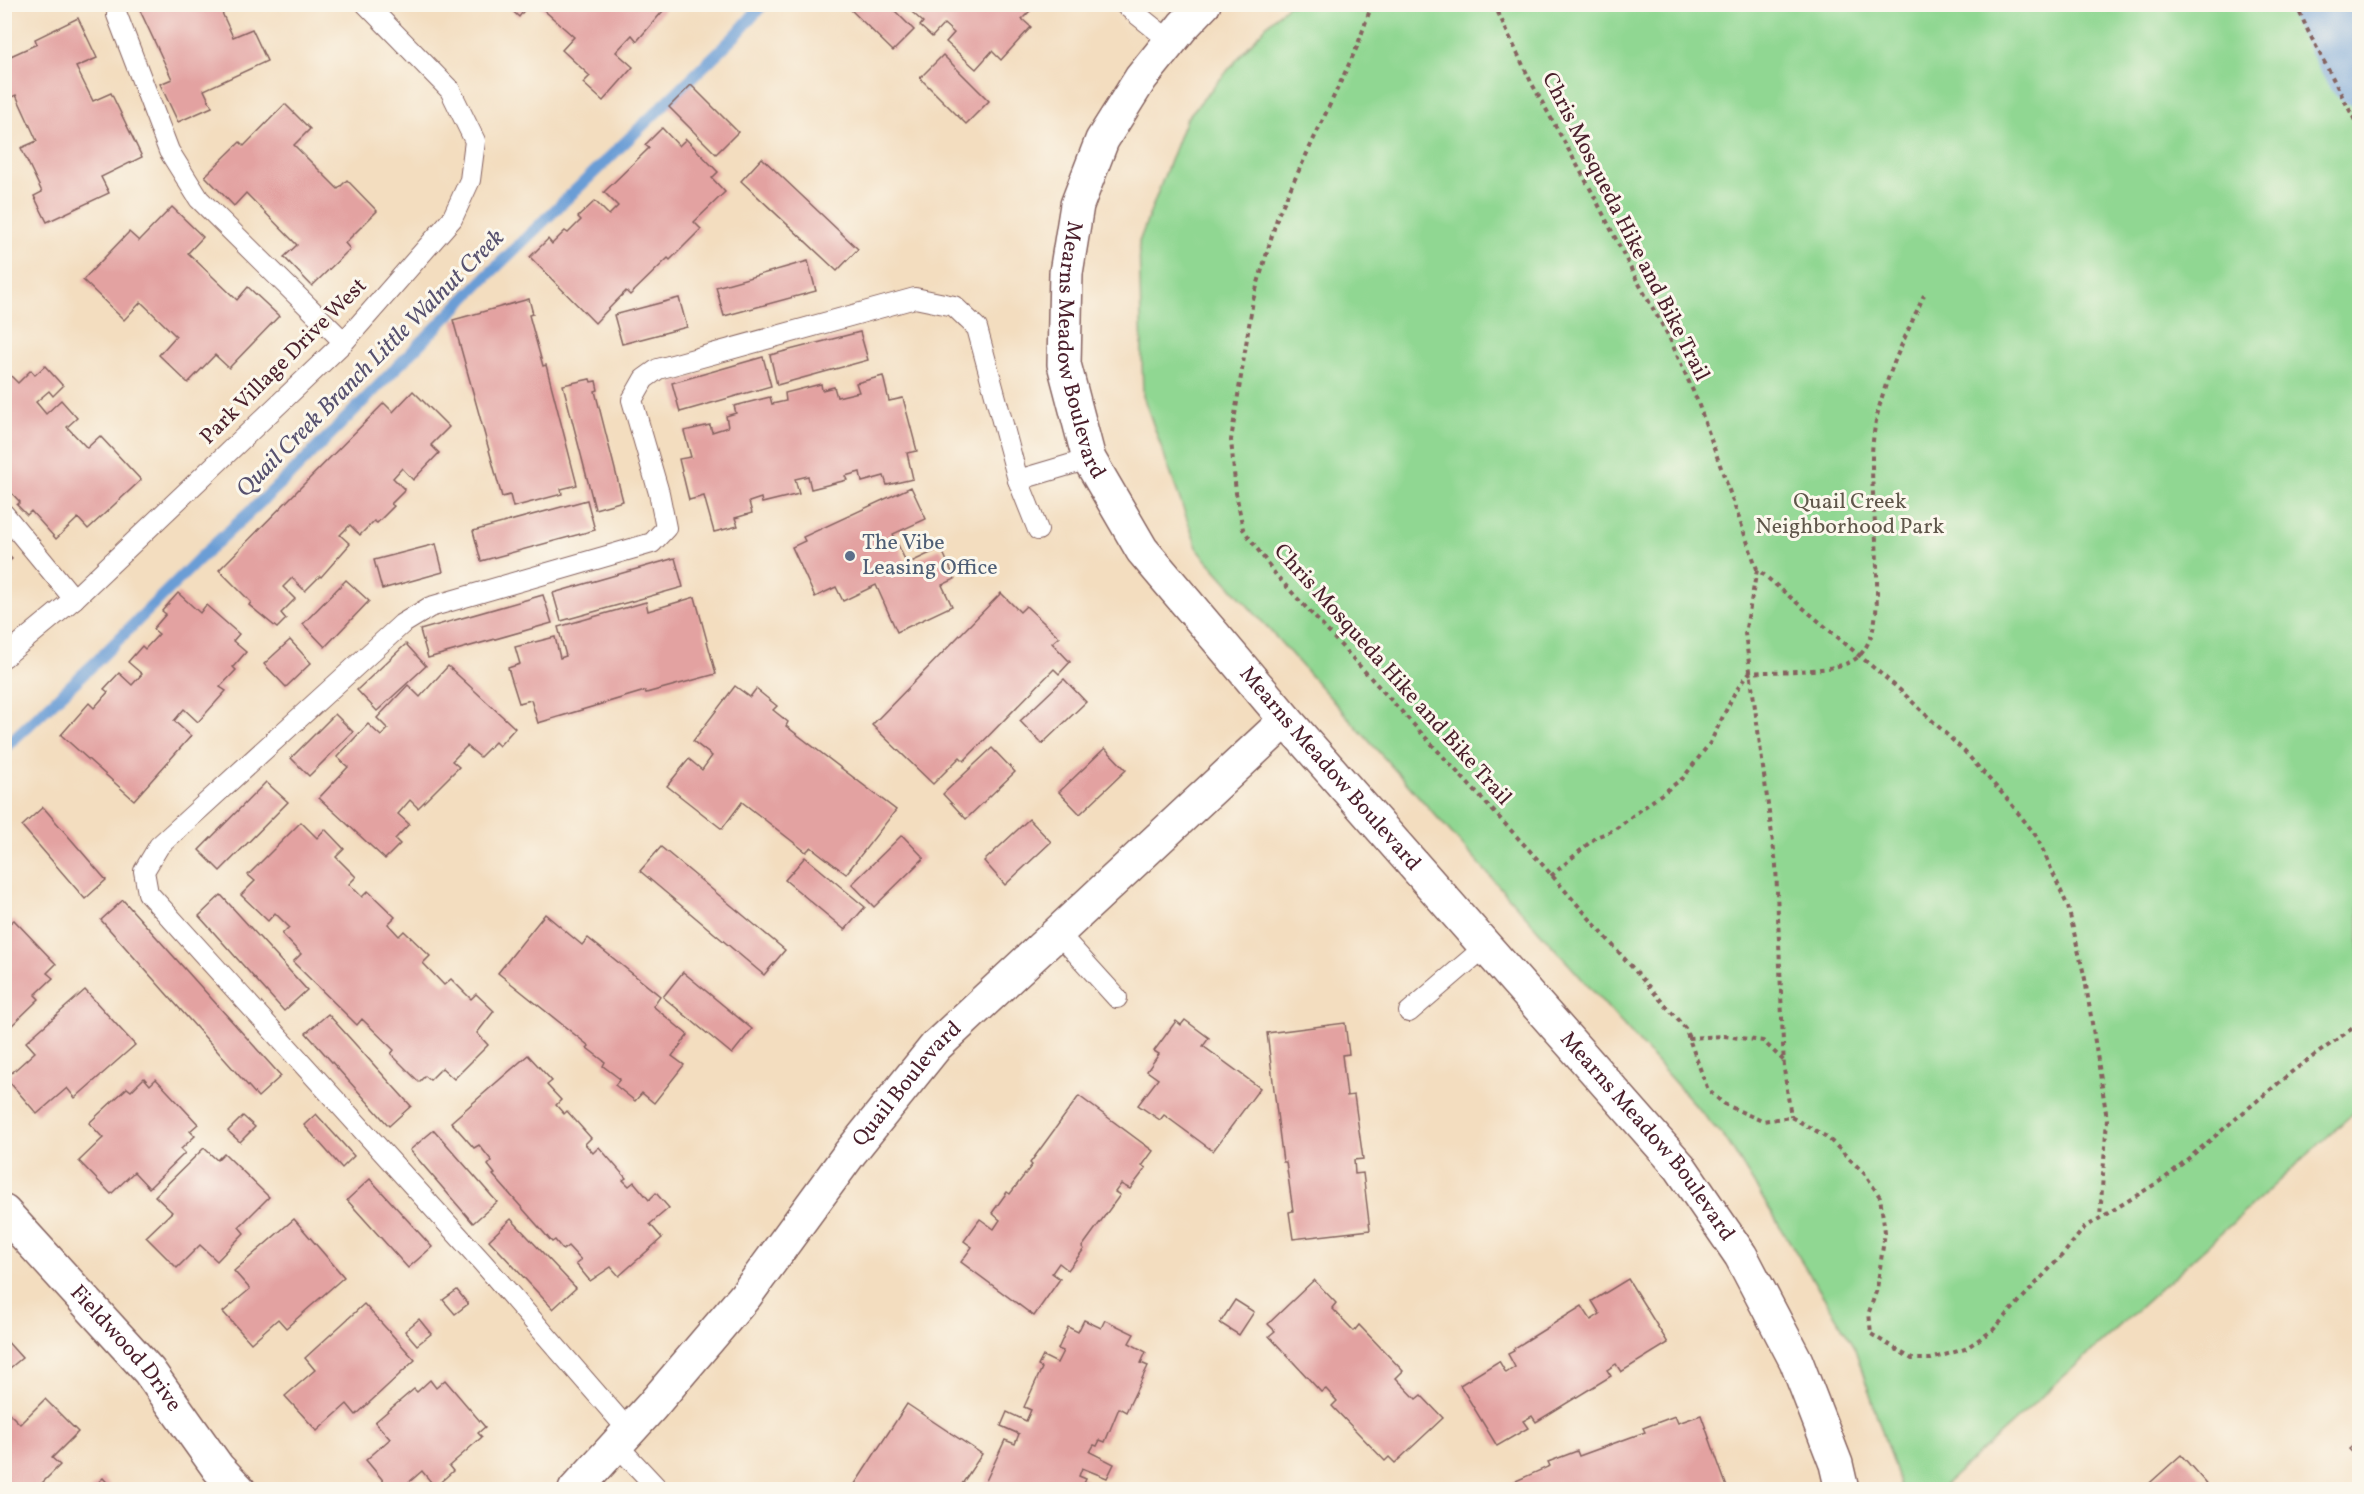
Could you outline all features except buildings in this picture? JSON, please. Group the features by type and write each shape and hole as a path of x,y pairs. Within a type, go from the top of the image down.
{"street":[{"name":"Mearns Meadow Boulevard","path":"1204,4 1170,41 1141,78 1102,140 1077,206 1066,273 1064,364 1089,459 1142,550 1287,720 1680,1167 1741,1256 1796,1361 1836,1464 1842,1490"},
{"name":"Quail Boulevard","path":"575,1490 746,1295 850,1153 936,1046 1287,720"},
{"name":"Fieldwood Drive","path":"4,1212 148,1371 218,1468 239,1490"}],"lane":[{"name":"Park Village Drive West","path":"4,657 74,599 344,342 452,219 470,180 475,141 450,90 366,4"},
{"path":"1124,4 1170,41"},
{"path":"117,15 169,151 199,199 344,342"},
{"path":"659,1490 623,1437 451,1228 148,893 144,871 159,846 402,624 430,607 652,543 666,528 659,492 632,400 644,379 658,369 915,298 954,306 977,328 1018,480 1038,530"},
{"path":"1018,480 1089,459"},
{"path":"4,514 74,599"},
{"path":"1058,933 1117,998"},
{"path":"1409,1012 1485,946"}],"path":[{"name":"Chris Mosqueda Hike and Bike Trail","path":"1372,4 1357,47 1278,215 1253,300 1232,440 1236,493 1243,529 1283,584 1381,687 1685,1028 1708,1090 1724,1104 1762,1121 1791,1117"},
{"name":"Chris Mosqueda Hike and Bike Trail","path":"1494,4 1531,82 1669,337 1697,400 1757,569 1908,697 1964,751 2037,837 2068,908 2085,979 2107,1119 2100,1218"},
{"path":"2296,4 2360,130"},
{"path":"1551,876 1596,837 1614,830 1683,778 1710,743 1735,692 1749,673 1812,670 1839,666 1859,656 1869,641 1878,594 1872,462 1875,428 1882,394 1924,295"},
{"path":"1757,569 1745,633 1775,855 1784,1060 1791,1117 1827,1137 1864,1173 1880,1197 1885,1233 1877,1289 1869,1312 1870,1334 1912,1359 1931,1359 1965,1349 1993,1330 2084,1228 2165,1178 2294,1070 2360,1023"},
{"path":"1688,1038 1724,1036 1762,1041 1784,1060"}],"green space":[{"name":"Quail Creek Neighborhood Park","path":"1288,5 2359,5 2359,1108 1940,1489 1901,1489 1854,1346 1728,1142 1198,550 1143,396 1139,242 1186,119 1266,26"}],"waterway":[{"name":"Quail Creek Branch Little Walnut Creek","path":"4,748 95,663 198,560 295,470 489,274 736,35 763,4"},
{"path":"2323,4 2360,72"}],"place":[{"name":"The Vibe Leasing Office","path":"850,556"}]}
